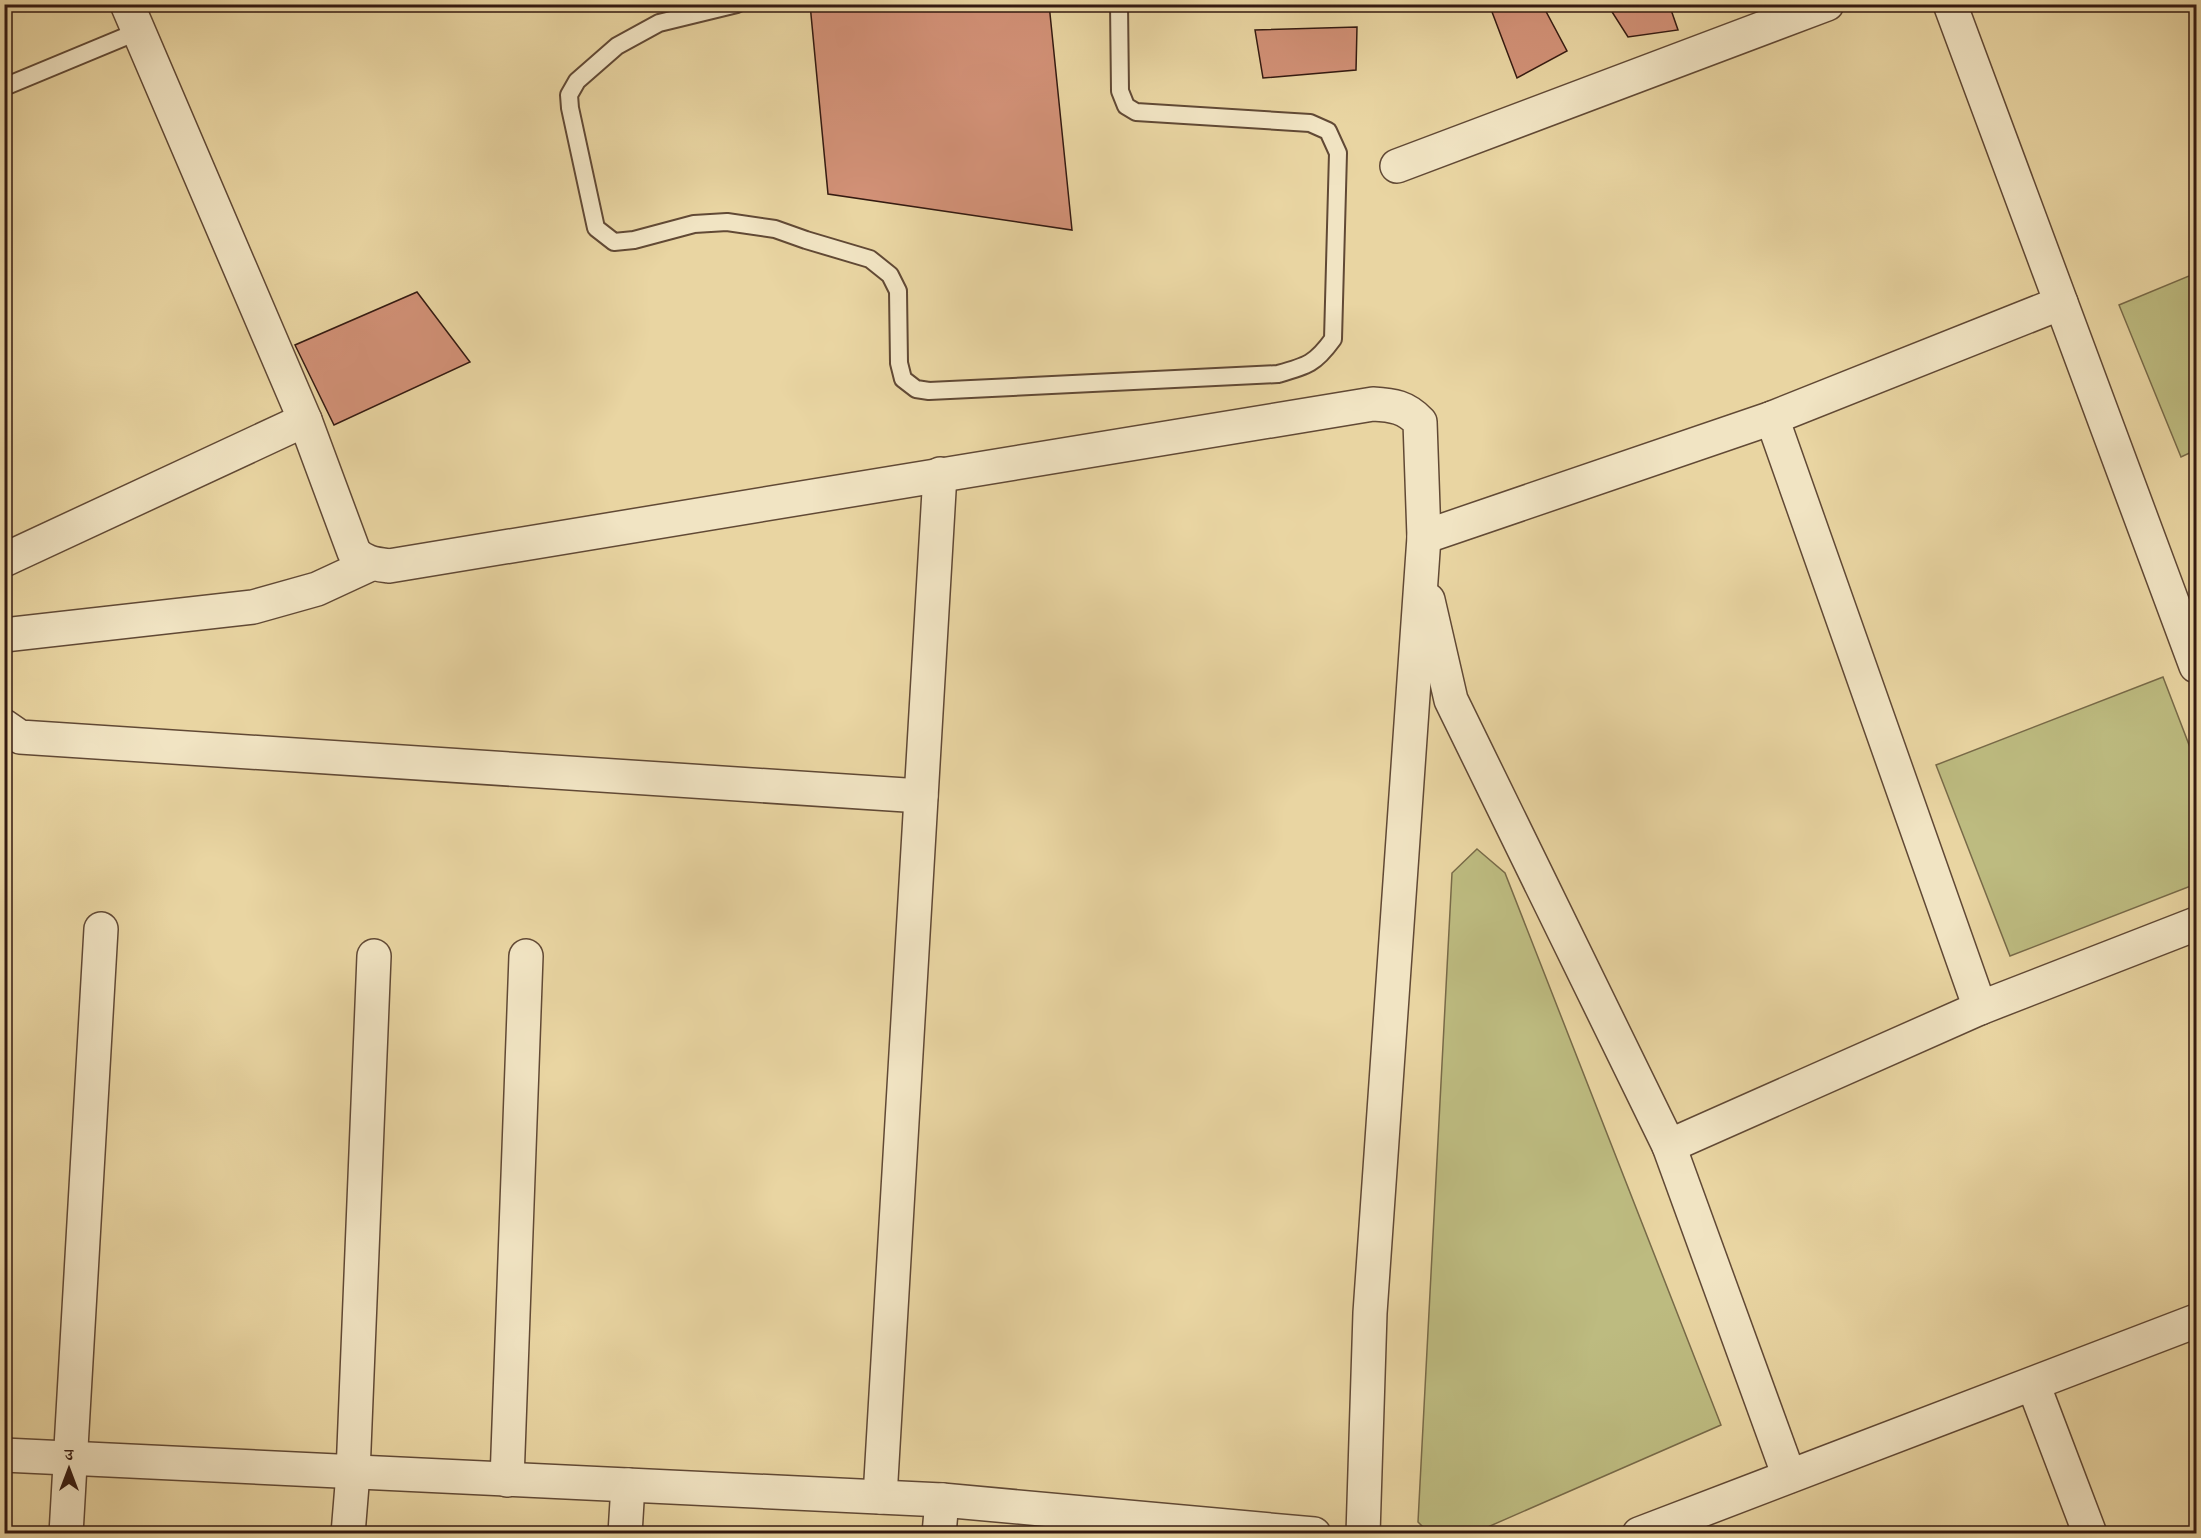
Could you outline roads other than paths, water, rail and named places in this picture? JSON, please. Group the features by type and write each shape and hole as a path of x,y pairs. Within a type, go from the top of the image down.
{"street":[{"path":"1397,166 1827,4"},
{"path":"1950,4 2196,666"},
{"path":"133,18 305,420 354,552 359,558 371,564 389,566 1373,404 1395,405 1412,413 1420,422 1422,553 1370,1313 1363,1533"},
{"path":"1422,553 2061,303"},
{"path":"1772,418 1980,1008"},
{"path":"4,560 305,420"},
{"path":"880,1497 940,474"},
{"path":"1422,553 1451,700 1669,1146 1789,1476"},
{"path":"4,635 253,608 317,589 371,564"},
{"path":"4,726 20,737 921,796"},
{"path":"1669,1146 1980,1008 2196,924"},
{"path":"66,1533 101,928"},
{"path":"348,1533 353,1473 374,956"},
{"path":"507,1480 526,956"},
{"path":"1639,1533 2196,1321"},
{"path":"2033,1384 2090,1533"},
{"path":"4,1455 942,1500 1314,1533"},
{"path":"625,1533 628,1485"},
{"path":"939,1533 942,1500"}],"lane":[{"path":"738,4 659,23 617,46 577,81 569,96 596,228 614,242 634,240 694,224 727,222 776,229 870,259 890,275 898,291 899,363 903,379 916,389 1278,374 1305,367 1321,356 1333,339 1338,153 1328,131 1310,123 1136,112 1126,106 1120,91 1119,4"},
{"path":"4,87 133,18"}]}
